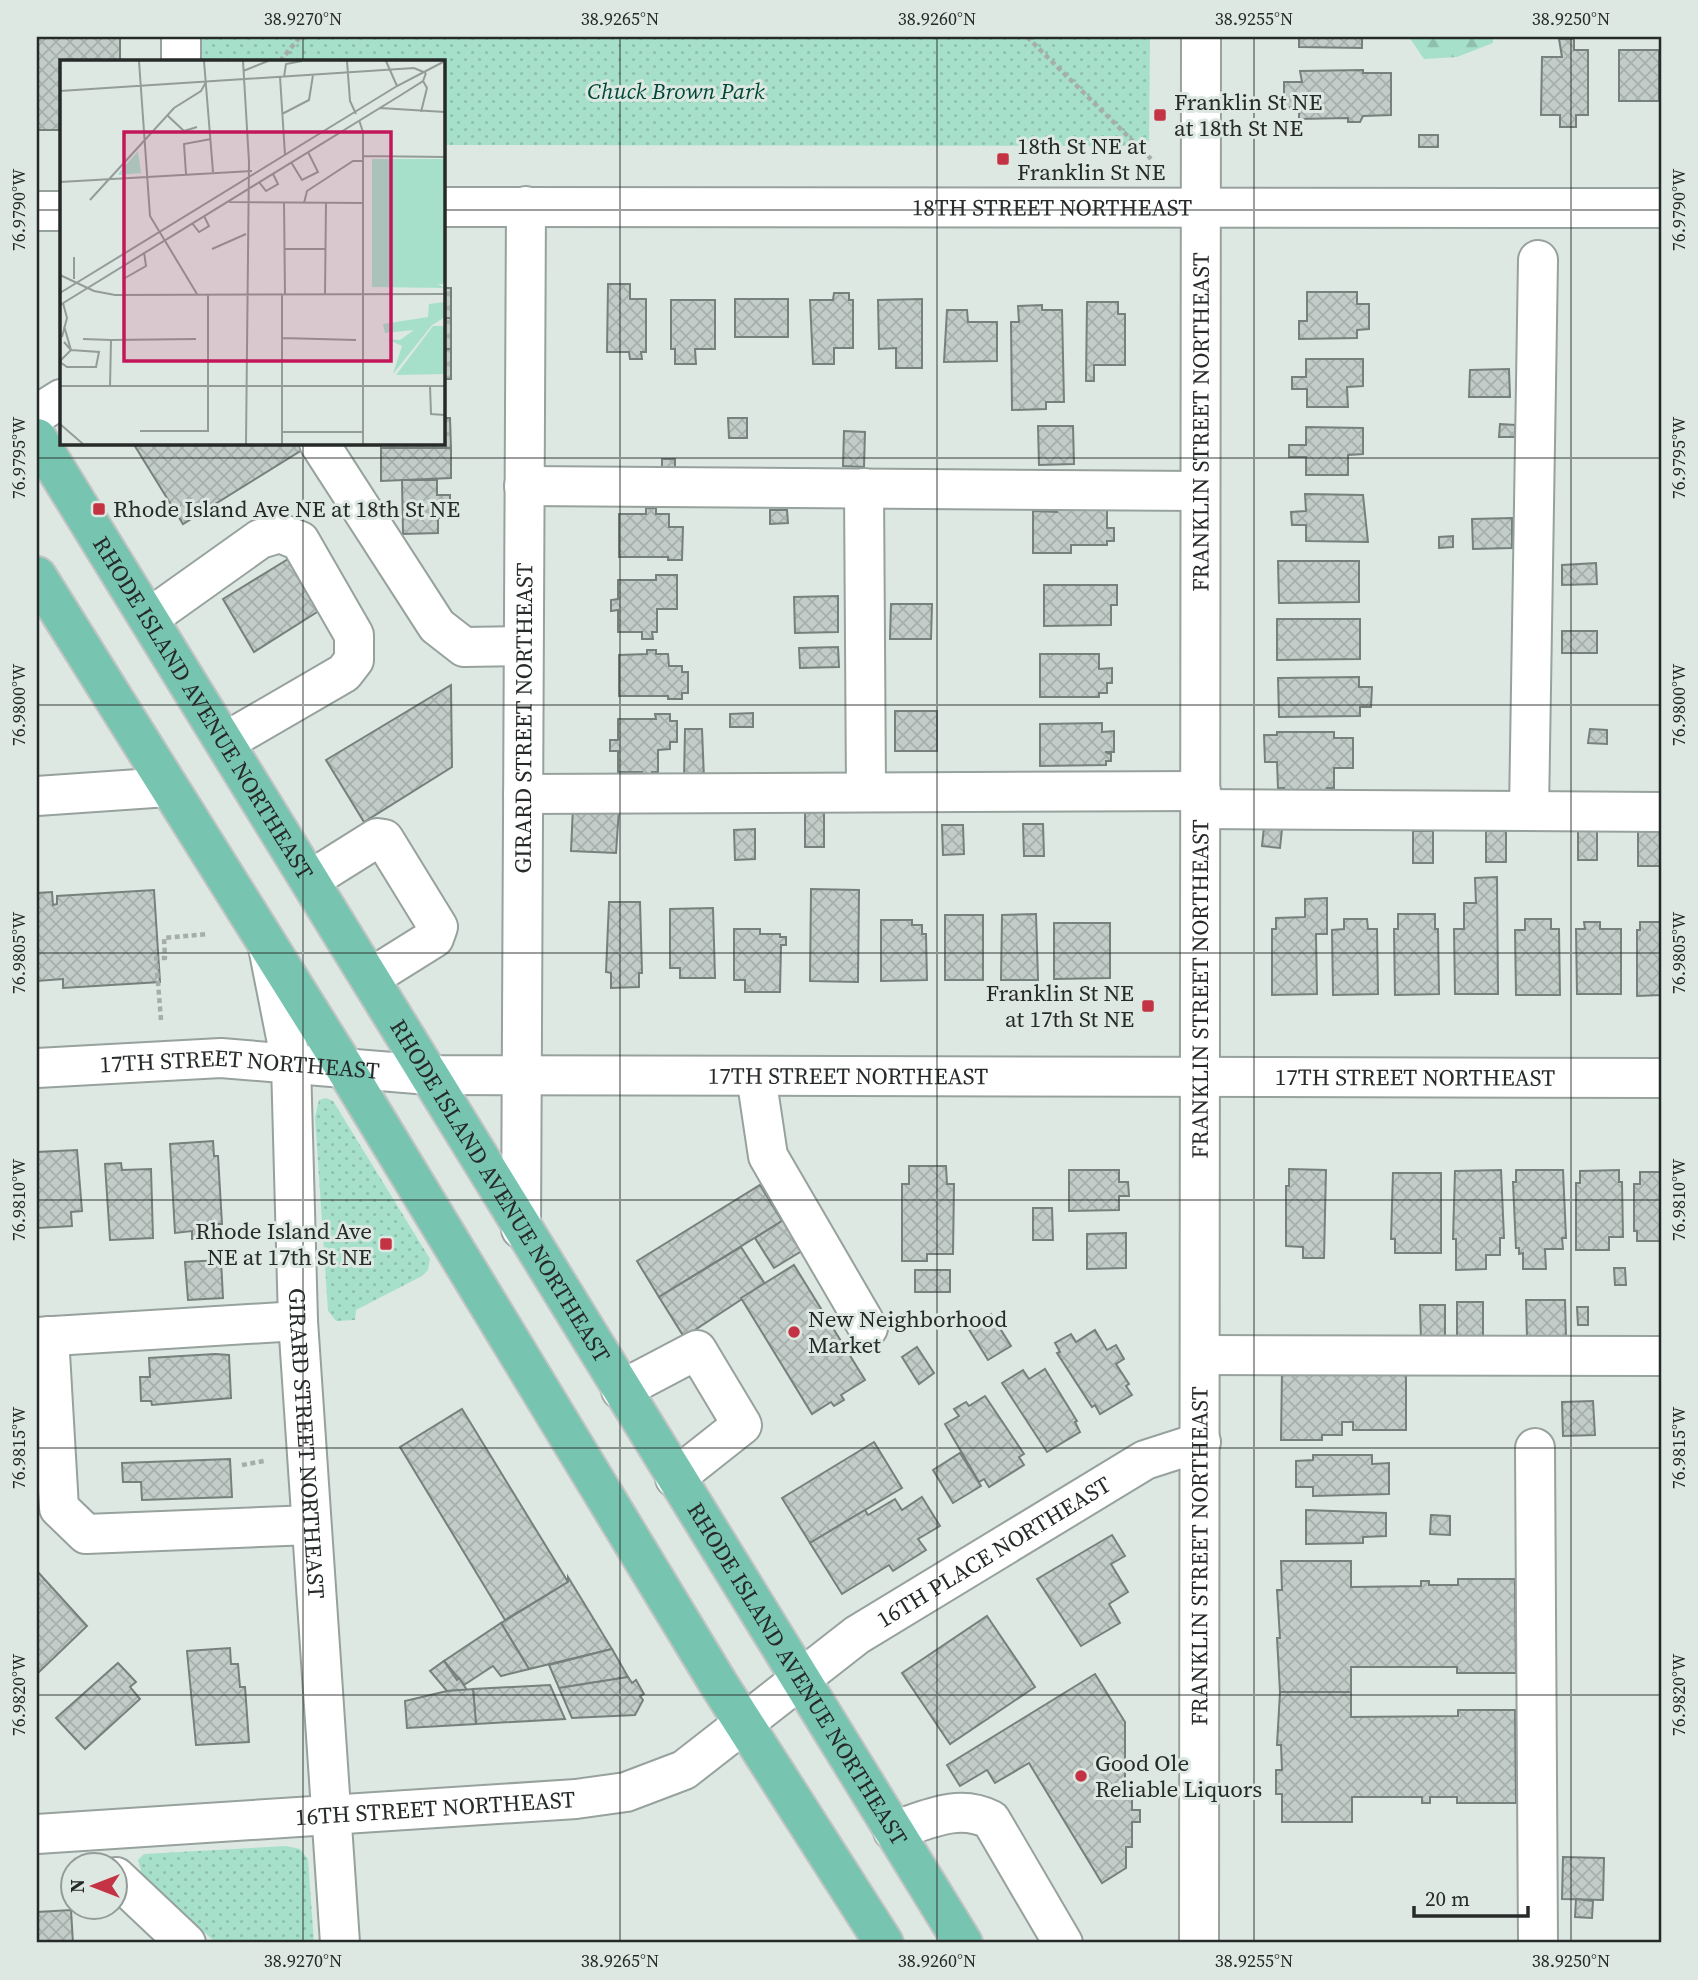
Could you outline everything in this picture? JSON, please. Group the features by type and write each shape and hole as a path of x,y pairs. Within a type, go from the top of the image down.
{"main road":[{"name":"RHODE ISLAND AVENUE NORTHEAST","path":"37,438 370,978 521,1229 963,1943"},
{"path":"37,576 345,1068 744,1725 884,1943"}],"street":[{"path":"181,37 181,60"},
{"name":"FRANKLIN STREET NORTHEAST","path":"1199,1943 1201,37"},
{"name":"GIRARD STREET NORTHEAST","path":"521,1229 526,206"},
{"name":"18TH STREET NORTHEAST","path":"444,207 1661,208"},
{"path":"37,211 60,211"},
{"path":"1529,811 1538,260"},
{"path":"37,414 60,400"},
{"path":"320,444 437,626 464,647 523,646"},
{"path":"524,486 1200,491"},
{"path":"864,488 866,792"},
{"path":"149,618 260,539 280,533 300,541 354,635 354,660 344,673 225,742"},
{"path":"37,796 168,787"},
{"path":"523,794 866,792 1529,811 1661,812"},
{"path":"310,880 377,838 384,839 438,927 434,938 370,978"},
{"name":"GIRARD STREET NORTHEAST","path":"267,944 291,1063 298,1321 340,1943"},
{"name":"17TH STREET NORTHEAST","path":"37,1068 221,1058 429,1075 1661,1078"},
{"path":"756,1076 768,1156 868,1328"},
{"path":"298,1321 43,1336 59,1508 86,1534 311,1525"},
{"path":"621,1390 697,1350 742,1425 675,1478"},
{"path":"1201,1355 1661,1356"},
{"name":"16TH PLACE NORTHEAST","path":"801,1682 857,1635 1057,1513 1154,1456 1201,1443"},
{"path":"1535,1448 1538,1943"},
{"name":"16TH STREET NORTHEAST","path":"45,1825 331,1815 589,1798 626,1792 684,1770 801,1682"},
{"path":"893,1830 951,1812 974,1812 992,1820 1063,1943"},
{"path":"45,1825 82,1850"},
{"path":"130,1890 186,1943"}],"path":[{"path":"281,60 300,37"},
{"path":"1027,37 1151,159"},
{"path":"161,1020 156,958 165,958 164,938 207,934"},
{"path":"242,1465 264,1461"}],"green space":[{"name":"Chuck Brown Park","path":"202,37 1150,37 1149,146 444,145 444,60 202,60"},
{"path":"1409,37 1493,37 1493,43 1457,57 1424,59"},
{"path":"326,1098 333,1101 430,1259 428,1270 422,1276 356,1310 355,1320 336,1321 328,1311 315,1117 319,1100"},
{"path":"286,1846 300,1849 308,1859 314,1943 216,1943 142,1875 138,1860 144,1854"}],"building":[{"path":"37,37 120,37 120,60 60,60 60,130 37,130"},
{"path":"1299,37 1362,37 1362,48 1299,47"},
{"path":"1559,39 1574,39 1574,50 1588,50 1588,115 1576,115 1576,127 1560,127 1560,115 1541,115 1542,57 1562,57"},
{"path":"1619,50 1659,50 1659,101 1619,101"},
{"path":"1363,70 1363,73 1391,73 1391,115 1363,116 1360,122 1348,122 1348,118 1299,119 1299,107 1284,108 1284,82 1302,82 1300,71"},
{"path":"1419,135 1438,135 1438,147 1419,147"},
{"path":"608,284 630,284 630,299 646,299 646,352 641,352 642,359 630,359 629,352 607,352"},
{"path":"444,288 451,288 451,318 444,318"},
{"path":"1307,292 1357,292 1357,304 1369,304 1369,329 1357,330 1357,338 1299,339 1299,321 1307,321"},
{"path":"834,293 849,293 849,300 853,300 853,348 834,348 834,364 813,364 810,300 833,300"},
{"path":"735,299 788,299 788,337 735,337"},
{"path":"922,299 922,368 896,368 896,348 879,349 878,300"},
{"path":"671,300 715,300 715,349 695,349 696,364 675,364 675,349 671,349"},
{"path":"1087,302 1118,302 1118,314 1125,314 1125,365 1094,365 1094,381 1086,381"},
{"path":"1042,305 1042,310 1062,310 1064,402 1046,402 1046,409 1012,410 1011,322 1019,322 1018,306"},
{"path":"947,310 967,310 968,322 997,322 997,361 944,362"},
{"path":"444,318 451,318 451,349 444,349"},
{"path":"444,349 451,349 451,379 444,379"},
{"path":"1306,359 1363,359 1363,386 1347,387 1348,407 1307,407 1307,389 1292,389 1292,377 1306,377"},
{"path":"1509,369 1510,397 1469,397 1470,370"},
{"path":"444,418 450,418 451,448 381,448 381,444 444,444"},
{"path":"728,418 747,418 747,438 729,438"},
{"path":"1500,424 1515,425 1515,437 1499,437"},
{"path":"1038,426 1073,426 1074,464 1039,465"},
{"path":"1306,427 1363,428 1363,454 1348,455 1348,475 1306,475 1306,457 1289,457 1289,445 1306,445"},
{"path":"844,431 865,432 864,467 843,466"},
{"path":"134,444 310,445 183,524"},
{"path":"381,448 451,448 451,478 381,481"},
{"path":"662,459 675,459 675,471 662,471"},
{"path":"402,480 437,480 437,495 450,495 450,518 438,518 438,533 403,534"},
{"path":"1305,494 1363,495 1368,542 1306,541 1306,525 1292,525 1291,512 1306,511"},
{"path":"1057,505 1107,506 1107,528 1114,528 1114,541 1107,541 1107,545 1071,545 1071,553 1033,553 1033,511 1057,512"},
{"path":"646,508 656,508 656,514 669,514 669,527 683,527 682,560 668,560 668,557 619,557 619,514 646,514"},
{"path":"770,510 787,510 788,523 770,524"},
{"path":"1512,518 1512,548 1473,549 1472,519"},
{"path":"1453,536 1453,547 1439,548 1439,537"},
{"path":"293,556 325,607 254,652 223,599"},
{"path":"1278,561 1359,561 1359,602 1279,603"},
{"path":"1596,563 1597,584 1562,585 1562,565"},
{"path":"656,575 677,575 677,609 657,609 657,632 652,632 653,639 642,639 642,632 618,632 618,610 611,611 611,600 618,599 618,580 656,580"},
{"path":"1044,585 1117,585 1117,605 1111,605 1111,625 1044,626"},
{"path":"838,596 838,632 795,633 794,597"},
{"path":"891,604 932,604 931,639 890,639"},
{"path":"1277,619 1360,619 1360,659 1277,660"},
{"path":"1562,631 1597,631 1597,653 1562,653"},
{"path":"838,647 839,667 800,668 799,648"},
{"path":"647,650 656,650 656,654 668,654 669,666 682,666 682,672 688,672 688,693 682,693 682,699 668,699 668,696 619,696 619,655 647,654"},
{"path":"1040,654 1099,654 1099,669 1112,668 1112,683 1107,683 1107,693 1099,693 1099,697 1040,697"},
{"path":"1359,677 1359,687 1372,687 1371,707 1360,707 1360,716 1279,717 1278,678"},
{"path":"451,685 452,767 364,822 326,760"},
{"path":"895,711 937,711 937,751 895,751"},
{"path":"753,713 753,727 730,727 730,714"},
{"path":"655,714 670,714 670,721 677,721 677,742 670,742 670,749 658,750 658,772 652,772 652,779 643,779 642,772 618,772 618,751 610,751 610,740 618,740 618,719 656,719"},
{"path":"1102,723 1102,732 1114,731 1114,752 1105,752 1111,754 1111,761 1106,761 1106,765 1040,766 1040,724"},
{"path":"685,729 702,729 704,779 684,779"},
{"path":"1590,729 1607,730 1607,744 1588,743"},
{"path":"1277,732 1334,732 1334,738 1353,738 1353,768 1334,768 1334,788 1327,788 1327,791 1284,792 1284,788 1278,788 1277,762 1265,762 1264,735 1277,735"},
{"path":"573,807 619,809 616,853 571,851"},
{"path":"824,812 824,847 805,847 805,813"},
{"path":"1023,824 1043,824 1044,856 1024,856"},
{"path":"942,825 963,825 964,854 943,855"},
{"path":"1264,827 1282,829 1280,848 1262,846"},
{"path":"1638,828 1661,828 1661,866 1638,866"},
{"path":"755,829 755,859 735,860 734,830"},
{"path":"1578,829 1597,829 1597,860 1578,860"},
{"path":"1413,831 1433,831 1433,863 1413,863"},
{"path":"1486,831 1506,831 1506,862 1486,862"},
{"path":"1497,877 1498,994 1455,994 1454,929 1464,929 1464,903 1476,903 1475,878"},
{"path":"811,889 859,890 858,982 810,981"},
{"path":"154,890 160,982 63,988 63,979 37,981 37,893 52,892 53,905 57,904 57,896"},
{"path":"1327,898 1327,934 1316,934 1317,994 1272,995 1272,929 1276,929 1276,918 1305,917 1305,899"},
{"path":"609,902 640,902 642,973 639,973 639,987 611,988 611,973 606,972"},
{"path":"713,908 715,978 680,978 680,968 670,968 670,909"},
{"path":"1036,914 1038,980 1001,980 1002,915"},
{"path":"1398,914 1435,914 1435,929 1438,929 1439,994 1395,995 1394,929 1398,929"},
{"path":"945,915 983,915 983,980 945,980"},
{"path":"1344,919 1367,919 1368,929 1377,929 1378,994 1333,995 1332,930 1344,929"},
{"path":"1525,919 1551,919 1551,929 1559,929 1560,995 1516,995 1515,930 1525,930"},
{"path":"881,920 912,920 912,925 922,925 922,934 926,934 927,980 881,981"},
{"path":"1584,922 1600,922 1600,929 1621,929 1621,994 1577,994 1576,929 1585,929"},
{"path":"1640,922 1661,922 1661,995 1637,996 1637,930 1640,930"},
{"path":"1054,923 1110,923 1110,978 1054,979"},
{"path":"734,929 760,929 760,934 780,934 780,937 786,937 786,945 781,945 780,992 745,992 745,980 734,980"},
{"path":"213,1141 214,1156 218,1156 222,1224 218,1224 218,1237 192,1239 192,1231 175,1233 170,1144"},
{"path":"77,1150 82,1211 71,1212 72,1226 38,1228 37,1152"},
{"path":"121,1163 122,1170 151,1169 153,1238 110,1240 105,1164"},
{"path":"909,1166 946,1166 947,1184 954,1184 953,1254 927,1254 927,1261 902,1261 902,1184 909,1184"},
{"path":"1289,1169 1326,1170 1324,1258 1303,1258 1303,1247 1286,1246 1286,1186 1289,1186"},
{"path":"1069,1170 1119,1170 1119,1182 1128,1182 1129,1196 1119,1196 1119,1210 1069,1211"},
{"path":"1501,1170 1504,1238 1500,1238 1500,1255 1486,1255 1486,1269 1456,1270 1456,1239 1453,1239 1455,1171"},
{"path":"1516,1170 1563,1170 1566,1238 1562,1238 1563,1249 1545,1249 1546,1269 1523,1269 1523,1253 1519,1254 1519,1248 1516,1248 1513,1182 1516,1182"},
{"path":"1619,1170 1619,1182 1622,1182 1623,1237 1609,1237 1609,1250 1576,1250 1576,1183 1580,1183 1580,1171"},
{"path":"1640,1172 1661,1172 1661,1241 1637,1241 1637,1231 1634,1231 1634,1184 1640,1184"},
{"path":"1393,1173 1441,1173 1441,1253 1395,1253 1395,1239 1391,1239"},
{"path":"760,1185 782,1221 659,1297 637,1261"},
{"path":"1033,1208 1052,1208 1053,1240 1033,1240"},
{"path":"785,1219 805,1249 774,1268 755,1238"},
{"path":"1126,1233 1126,1268 1087,1269 1087,1234"},
{"path":"741,1247 765,1284 684,1337 659,1297"},
{"path":"221,1260 223,1298 188,1300 185,1262"},
{"path":"794,1265 865,1380 841,1395 844,1400 834,1406 831,1402 812,1414 741,1298"},
{"path":"1614,1268 1625,1268 1626,1285 1615,1285"},
{"path":"915,1270 950,1270 950,1292 915,1292"},
{"path":"1526,1300 1565,1300 1566,1336 1527,1337"},
{"path":"1457,1302 1483,1302 1483,1342 1457,1342"},
{"path":"1420,1305 1445,1305 1445,1338 1421,1340"},
{"path":"1577,1307 1588,1307 1588,1325 1578,1325"},
{"path":"991,1314 1011,1346 988,1360 968,1328"},
{"path":"1095,1330 1107,1350 1116,1345 1124,1359 1116,1364 1129,1384 1126,1386 1132,1395 1100,1414 1095,1405 1092,1407 1057,1353 1060,1352 1055,1343 1071,1334 1076,1342"},
{"path":"917,1347 934,1373 919,1384 902,1357"},
{"path":"229,1355 231,1398 152,1405 151,1401 141,1401 140,1377 150,1377 149,1358"},
{"path":"1045,1369 1077,1421 1075,1422 1080,1432 1047,1452 1002,1383 1023,1370 1029,1379"},
{"path":"1282,1370 1406,1370 1406,1430 1353,1430 1353,1422 1342,1422 1342,1435 1322,1435 1322,1440 1281,1440"},
{"path":"985,1396 1024,1454 1019,1457 1024,1465 989,1487 984,1479 979,1482 945,1424 959,1416 954,1409 966,1402 969,1406"},
{"path":"1593,1401 1595,1435 1563,1436 1562,1402"},
{"path":"462,1409 568,1582 505,1620 400,1447"},
{"path":"874,1442 902,1488 810,1543 782,1498"},
{"path":"960,1453 981,1486 953,1503 933,1470"},
{"path":"1313,1455 1372,1455 1372,1464 1389,1463 1389,1494 1313,1496 1313,1487 1296,1487 1296,1461 1313,1460"},
{"path":"230,1459 232,1497 142,1500 141,1482 123,1482 122,1463"},
{"path":"922,1497 940,1526 918,1539 926,1550 893,1571 889,1565 842,1594 810,1543 865,1510 868,1515 895,1499 902,1510"},
{"path":"1306,1510 1386,1513 1386,1536 1363,1537 1363,1543 1306,1544"},
{"path":"1431,1515 1450,1516 1450,1535 1430,1534"},
{"path":"1112,1535 1125,1556 1111,1564 1128,1592 1109,1604 1120,1623 1081,1646 1037,1579"},
{"path":"1281,1561 1351,1561 1351,1587 1421,1586 1421,1581 1429,1581 1429,1585 1458,1585 1458,1579 1515,1579 1516,1673 1457,1673 1457,1667 1351,1667 1351,1692 1280,1692 1277,1590 1282,1590"},
{"path":"37,1571 87,1626 37,1674"},
{"path":"568,1577 612,1649 529,1669 501,1623 568,1582"},
{"path":"987,1616 1035,1687 950,1744 902,1673"},
{"path":"501,1623 529,1669 501,1676 493,1666 464,1685 444,1661"},
{"path":"230,1648 231,1664 238,1664 240,1687 245,1687 249,1742 196,1745 187,1651"},
{"path":"612,1649 628,1677 559,1688 549,1665"},
{"path":"444,1661 467,1690 447,1691 430,1671"},
{"path":"118,1663 136,1682 130,1687 140,1699 85,1749 56,1718"},
{"name":"Good Ole Reliable Liquors","path":"1095,1674 1125,1722 1125,1784 1132,1784 1132,1810 1140,1810 1140,1822 1132,1822 1132,1847 1126,1847 1126,1868 1102,1883 1029,1763 995,1783 987,1770 960,1786 947,1765"},
{"path":"628,1677 632,1683 636,1680 644,1694 640,1696 643,1700 635,1715 572,1718 559,1688"},
{"path":"550,1685 565,1719 476,1724 473,1689"},
{"path":"473,1689 476,1724 407,1728 405,1701 447,1691"},
{"path":"1280,1692 1351,1692 1351,1717 1458,1716 1458,1710 1515,1710 1516,1803 1457,1803 1457,1797 1430,1797 1430,1803 1422,1803 1422,1797 1352,1797 1352,1822 1282,1822 1282,1794 1276,1794 1276,1770 1282,1770 1281,1745 1277,1745"},
{"path":"1563,1857 1604,1858 1603,1900 1562,1899"},
{"path":"1576,1899 1593,1901 1592,1918 1575,1917"},
{"path":"60,1911 60,1920 72,1920 73,1943 37,1943 37,1912"}],"place":[{"name":"Franklin St NE at 18th St NE","path":"1160,115"},
{"name":"18th St NE at Franklin St NE","path":"1003,159"},
{"name":"Rhode Island Ave NE at 18th St NE","path":"99,509"},
{"name":"Franklin St NE at 17th St NE","path":"1148,1006"},
{"name":"Rhode Island Ave NE at 17th St NE","path":"386,1244"},
{"name":"New Neighborhood Market","path":"794,1332"},
{"name":"Good Ole Reliable Liquors","path":"1081,1776"}]}
